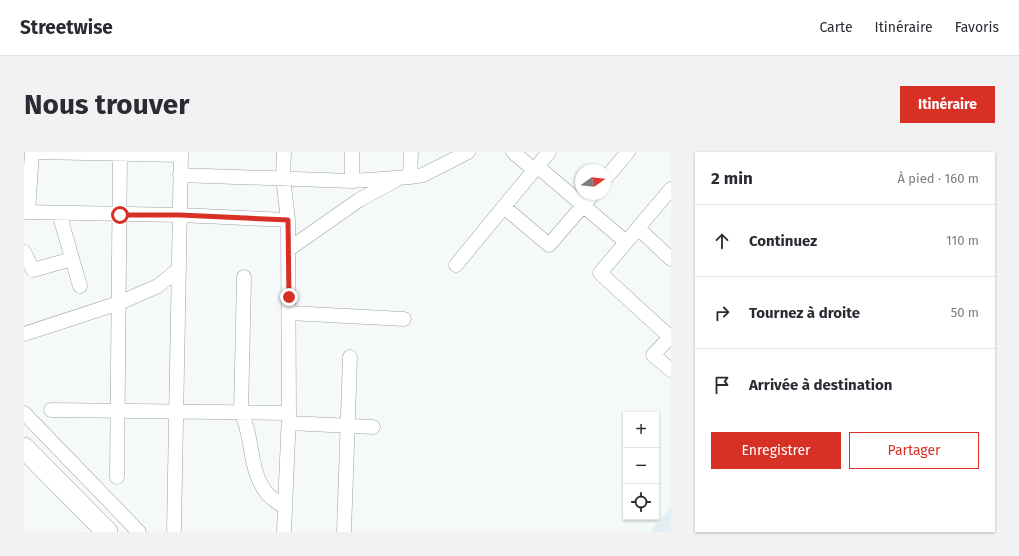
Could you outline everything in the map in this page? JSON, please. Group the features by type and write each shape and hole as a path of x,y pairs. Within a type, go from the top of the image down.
{"highway":[{"path":"24,448 107,532"}],"street":[{"path":"32,152 26,212 180,215 288,220"},
{"path":"37,152 181,154 174,529"},
{"path":"284,152 283,178 288,220 289,249 289,418 284,532"},
{"path":"352,152 352,181"},
{"path":"405,178 411,152"},
{"path":"180,175 352,181 405,178 422,175 468,152"},
{"path":"513,152 583,205 626,242"},
{"path":"456,265 549,152"},
{"path":"611,172 628,152"},
{"path":"117,477 120,153"},
{"path":"289,249 359,200 405,178"},
{"path":"671,189 600,273 671,337 653,355 671,370"},
{"path":"504,207 549,245 587,200"},
{"path":"59,213 80,286"},
{"path":"638,228 671,259"},
{"path":"24,252 33,270 72,259"},
{"path":"24,334 119,303 158,286 179,270"},
{"path":"244,277 241,413 247,424 255,470 266,493 285,508"},
{"path":"289,313 404,319"},
{"path":"344,532 350,357"},
{"path":"51,410 241,413 348,426 373,427"},
{"path":"24,413 139,532"}],"shaded area":[{"path":"671,507 671,532 650,532"}],"route":[{"path":"120,215 180,215 288,220 289,297"}]}
